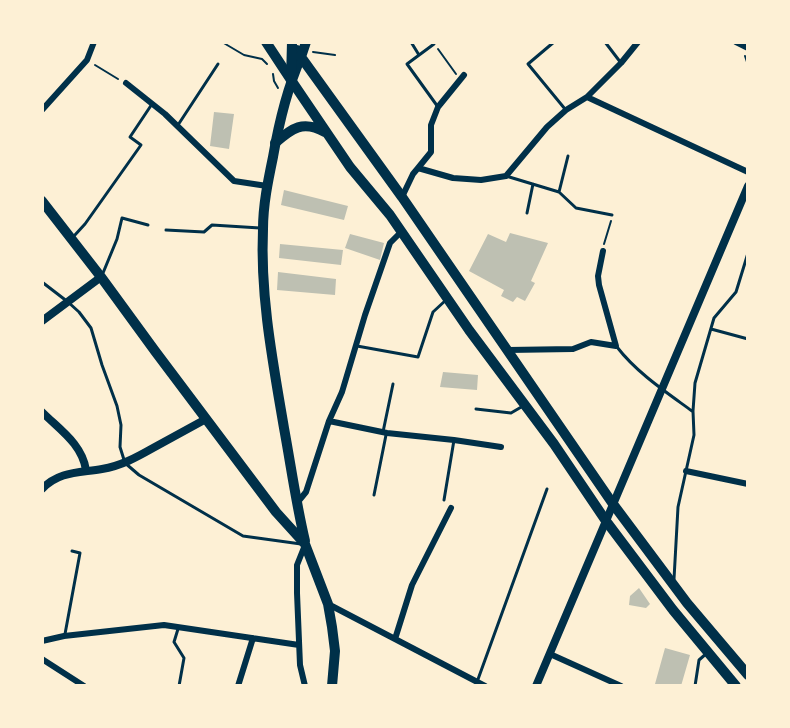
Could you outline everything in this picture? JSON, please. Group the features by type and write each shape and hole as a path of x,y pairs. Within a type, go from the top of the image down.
{"main road":[{"path":"266,42 350,167 390,215 447,299 554,444 606,521 673,610 736,686"},
{"path":"291,80 292,42"},
{"path":"292,42 402,196 613,504 687,603 748,675"},
{"path":"306,42 285,98 267,186 262,228 263,274 269,329 296,504 305,544 328,604 333,627 335,651 332,686"},
{"path":"275,143 301,126 312,126 327,134"},
{"path":"42,201 276,512 305,544"}],"street":[{"path":"42,110 87,60 94,42"},
{"path":"418,168 453,178 481,180 506,176 547,127 566,110 587,97 621,63 638,42"},
{"path":"736,42 748,48"},
{"path":"402,196 412,174 431,152 431,125 438,107 463,77"},
{"path":"126,83 177,126 234,181 267,186"},
{"path":"587,97 748,172"},
{"path":"536,686 748,186"},
{"path":"296,504 306,492 329,421 342,392 390,243 401,232"},
{"path":"507,350 573,349 591,342 616,346 599,285 598,276 603,251"},
{"path":"42,321 101,277"},
{"path":"42,412 77,447 84,459 86,470"},
{"path":"42,489 49,481 58,477 125,463 206,419"},
{"path":"329,421 385,432 501,447"},
{"path":"686,471 748,484"},
{"path":"395,639 412,585 451,508"},
{"path":"305,544 297,565 300,665 305,686"},
{"path":"328,604 485,686"},
{"path":"42,641 64,636 164,625 299,645"},
{"path":"238,686 253,638"},
{"path":"550,654 621,686"},
{"path":"42,659 84,686"}],"lane":[{"path":"411,42 419,55"},
{"path":"554,42 528,64 566,110"},
{"path":"605,42 621,63"},
{"path":"434,44 407,64 438,107"},
{"path":"177,126 218,64"},
{"path":"71,240 141,146 130,137 152,104"},
{"path":"559,192 568,156"},
{"path":"506,176 559,192 576,208 612,215"},
{"path":"527,213 532,184"},
{"path":"101,277 117,239 122,218 148,225"},
{"path":"166,230 204,232 212,225 262,228"},
{"path":"673,584 678,507 694,435 695,383 714,318 736,292 748,253"},
{"path":"42,282 79,312 91,328 117,406 121,425 120,447 125,463 139,475 243,536 305,544"},
{"path":"357,345 418,357 433,312 447,299"},
{"path":"711,329 748,339"},
{"path":"616,346 626,358 663,390 693,411"},
{"path":"374,495 393,384"},
{"path":"476,409 511,413 526,405"},
{"path":"444,500 454,440"},
{"path":"477,682 547,489"},
{"path":"64,636 80,553 72,551"},
{"path":"178,627 174,642 184,658 179,686"},
{"path":"695,686 699,660 708,652"}],"path":[{"path":"222,42 243,55 262,59 268,64"},
{"path":"434,44 463,77"},
{"path":"313,52 335,55"},
{"path":"87,60 126,83"},
{"path":"603,251 612,215"}],"building":[{"path":"214,112 234,114 229,149 210,146"},
{"path":"284,190 348,206 344,220 281,205"},
{"path":"510,233 548,243 531,281 535,283 525,301 517,297 513,302 501,296 504,290 469,271 488,234 506,242"},
{"path":"350,234 384,243 380,260 345,248"},
{"path":"280,244 343,250 341,265 279,258"},
{"path":"278,272 336,279 335,295 277,290"},
{"path":"443,372 478,375 477,390 440,387"},
{"path":"639,588 650,604 646,608 629,605 630,596"},
{"path":"665,648 690,655 681,686 655,684"}]}
